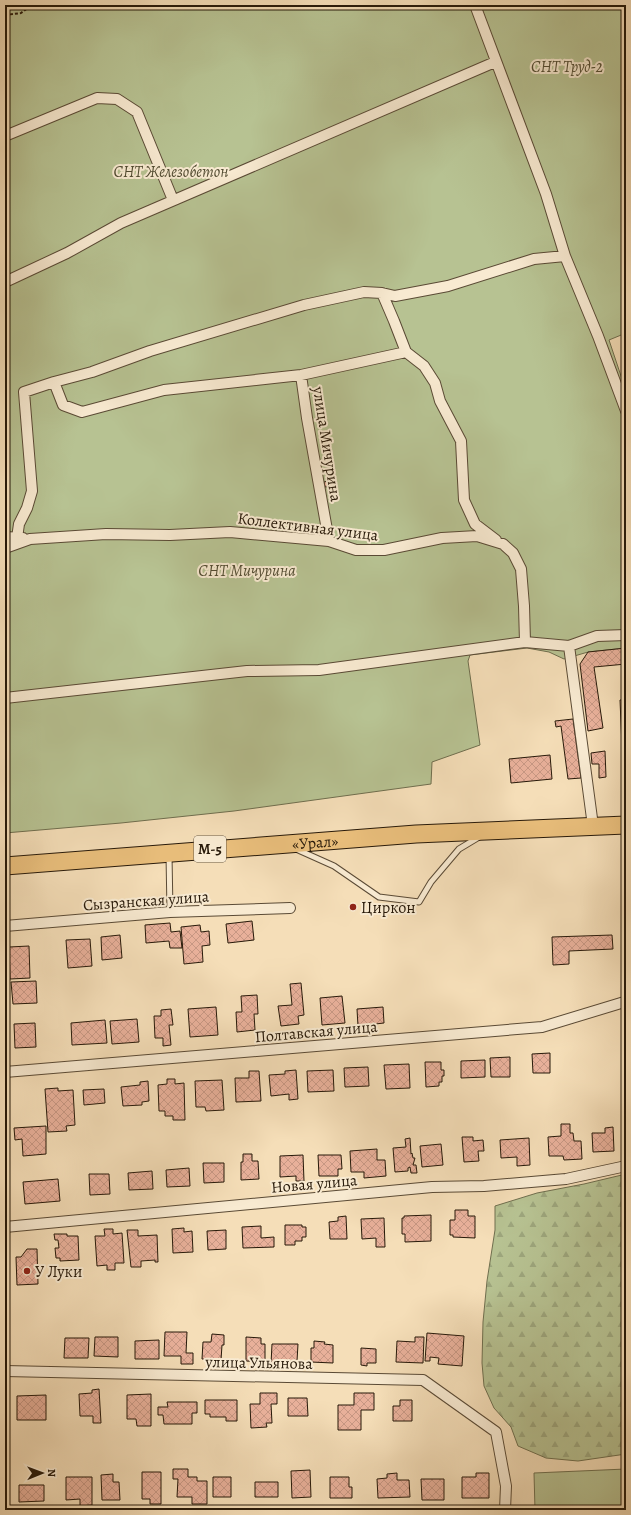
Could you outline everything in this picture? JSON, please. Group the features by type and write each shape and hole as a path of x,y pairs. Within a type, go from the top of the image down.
{"highway":[{"name":"«Урал»","path":"5,866 416,834 626,825"}],"street":[{"path":"475,5 495,62 546,194 564,256 598,336 626,411"},
{"path":"5,282 67,253 121,223 495,62"},
{"path":"5,136 97,98 116,99 137,112 173,200"},
{"path":"18,538 19,524 27,508 32,491 24,392 92,372 150,351 304,305 364,292 382,293 395,296 448,286 534,259 564,256"},
{"path":"382,293 406,352 424,366 435,383 440,401 461,441 464,500 475,524 503,544 513,554 521,570 525,642"},
{"path":"54,382 63,405 82,412 164,390 301,375 406,352"},
{"name":"улица Мичурина","path":"301,375 307,418 329,541"},
{"name":"Коллективная улица","path":"5,548 30,539 106,534 170,535 230,532 329,541 356,550 384,550 449,537 477,536 503,544"},
{"path":"5,537 30,539"},
{"path":"5,698 247,671 319,670 525,642 569,646 597,636 626,635"},
{"path":"569,646 593,826"},
{"name":"Сызранская улица","path":"5,926 170,912 290,908"},
{"name":"Полтавская улица","path":"5,1072 542,1027 626,1002"},
{"name":"Новая улица","path":"5,1227 432,1187 484,1186 566,1179 626,1166"},
{"name":"улица Ульянова","path":"5,1371 423,1380 496,1432 506,1486 505,1510"}],"lane":[{"path":"284,844 334,866 379,897 419,902 431,882 459,849 490,831"},
{"path":"169,853 170,912"}],"path":[{"path":"5,15 21,13 32,5"}],"green space":[{"path":"5,5 626,5 626,333 609,340 626,391 626,648 588,652 564,659 549,652 527,648 470,655 468,661 480,745 432,762 431,784 234,811 5,833"},
{"path":"626,1174 626,1454 578,1461 546,1458 518,1446 511,1427 494,1408 484,1386 482,1363 483,1322 487,1281 495,1230 495,1206 537,1193"},
{"path":"626,1469 626,1510 535,1510 534,1473"}],"building":[{"path":"330,480 331,486 325,487 324,482"},
{"path":"626,648 626,664 594,667 603,728 588,731 580,664 588,652"},
{"path":"626,699 626,747 622,747 620,700"},
{"path":"573,719 581,778 568,779 561,726 556,727 555,721"},
{"path":"605,751 606,777 599,778 599,764 592,764 591,753"},
{"path":"550,755 552,779 511,783 509,759"},
{"path":"252,921 254,940 228,943 226,924"},
{"path":"170,923 171,932 180,931 182,948 170,948 169,941 146,943 145,925"},
{"path":"200,925 201,932 209,931 210,945 202,946 203,962 184,964 181,927"},
{"path":"120,935 122,958 102,960 101,937"},
{"path":"612,935 613,949 569,951 569,964 553,965 552,937"},
{"path":"90,939 92,966 68,968 66,940"},
{"path":"29,946 30,978 10,979 9,947"},
{"path":"36,981 37,1003 13,1004 11,982"},
{"path":"301,983 304,1015 298,1016 299,1024 281,1026 278,1006 292,1005 290,984"},
{"path":"257,995 258,1014 254,1014 255,1030 237,1032 236,1012 242,1012 241,996"},
{"path":"342,996 345,1023 322,1025 320,998"},
{"path":"216,1007 218,1035 190,1037 188,1009"},
{"path":"383,1007 384,1023 358,1026 357,1009"},
{"path":"171,1009 173,1025 169,1025 171,1045 163,1046 163,1038 155,1038 154,1016 161,1016 161,1010"},
{"path":"137,1019 139,1042 112,1044 110,1021"},
{"path":"105,1020 107,1043 72,1045 71,1023"},
{"path":"35,1023 36,1047 15,1048 14,1024"},
{"path":"550,1053 550,1073 533,1073 532,1054"},
{"path":"510,1057 510,1077 491,1077 490,1058"},
{"path":"485,1060 485,1077 461,1078 461,1061"},
{"path":"425,1062 441,1062 441,1070 444,1070 444,1076 442,1076 442,1082 439,1082 439,1086 426,1087"},
{"path":"409,1064 410,1088 386,1089 384,1065"},
{"path":"368,1067 369,1086 345,1087 344,1068"},
{"path":"296,1070 298,1099 289,1100 289,1094 271,1096 269,1075 285,1074 285,1071"},
{"path":"333,1070 334,1091 308,1092 307,1071"},
{"path":"249,1071 259,1071 261,1101 236,1102 235,1078 249,1078"},
{"path":"167,1079 175,1079 175,1084 184,1083 185,1120 173,1120 173,1116 165,1116 165,1111 159,1111 158,1085 167,1084"},
{"path":"222,1080 224,1110 206,1111 205,1107 196,1107 195,1081"},
{"path":"148,1081 149,1101 142,1102 142,1105 123,1106 121,1087 140,1085 140,1082"},
{"path":"58,1088 58,1091 73,1090 75,1125 66,1126 67,1131 48,1132 45,1089"},
{"path":"104,1089 105,1103 84,1105 83,1090"},
{"path":"561,1124 570,1124 570,1133 573,1133 574,1141 581,1141 582,1159 564,1160 563,1156 549,1156 548,1137 561,1136"},
{"path":"46,1126 46,1154 23,1156 22,1139 15,1140 14,1128"},
{"path":"613,1127 614,1151 593,1152 592,1133 605,1133 605,1128"},
{"path":"462,1137 473,1137 473,1141 483,1140 484,1151 478,1151 479,1161 464,1162"},
{"path":"410,1138 411,1154 412,1153 413,1158 415,1158 413,1165 416,1165 417,1173 411,1173 410,1167 408,1168 408,1171 395,1172 393,1148 406,1147 405,1139"},
{"path":"529,1138 530,1165 517,1166 517,1157 501,1158 500,1140"},
{"path":"441,1144 443,1165 422,1167 420,1146"},
{"path":"377,1149 377,1160 385,1160 386,1176 364,1178 364,1172 351,1172 350,1151"},
{"path":"243,1154 252,1154 252,1161 258,1161 259,1179 241,1180 241,1162 243,1162"},
{"path":"303,1155 304,1181 296,1181 296,1176 280,1177 280,1156"},
{"path":"318,1155 341,1155 342,1169 338,1169 338,1176 319,1176"},
{"path":"203,1163 224,1163 224,1182 204,1183"},
{"path":"189,1168 190,1186 167,1187 166,1170"},
{"path":"152,1171 153,1189 129,1190 128,1173"},
{"path":"89,1174 109,1174 110,1194 90,1195"},
{"path":"58,1179 60,1201 25,1204 23,1182"},
{"path":"455,1210 468,1210 468,1216 475,1216 475,1238 453,1237 453,1235 450,1235 450,1220 455,1220"},
{"path":"431,1215 431,1241 405,1242 405,1234 402,1234 402,1218 404,1218 404,1216"},
{"path":"346,1216 347,1239 330,1239 329,1222 338,1221 338,1217"},
{"path":"384,1218 385,1247 376,1247 376,1238 362,1239 361,1219"},
{"path":"285,1225 302,1225 302,1227 306,1227 306,1237 302,1237 302,1241 295,1241 295,1245 285,1245"},
{"path":"261,1226 261,1238 274,1237 274,1247 243,1248 242,1227"},
{"path":"184,1228 184,1232 192,1231 193,1252 173,1253 172,1229"},
{"path":"104,1229 113,1229 113,1234 122,1233 124,1263 115,1263 115,1270 107,1270 107,1265 97,1266 95,1236 105,1236"},
{"path":"127,1230 138,1230 138,1236 157,1235 158,1262 155,1262 155,1260 141,1261 141,1267 131,1267"},
{"path":"226,1230 226,1249 208,1250 207,1231"},
{"path":"54,1234 78,1236 79,1260 60,1261 60,1258 56,1258 55,1248 59,1248 58,1240 55,1240"},
{"name":"У Луки","path":"27,1249 37,1249 38,1284 17,1285 16,1257 21,1257"},
{"path":"165,1332 187,1332 186,1353 193,1353 193,1364 181,1364 181,1356 164,1356"},
{"path":"427,1333 464,1336 462,1366 438,1364 439,1358 430,1357 430,1361 425,1361"},
{"path":"212,1334 224,1335 221,1360 202,1359 203,1342 211,1342"},
{"path":"95,1337 118,1337 118,1357 94,1356"},
{"path":"246,1337 261,1338 261,1344 265,1344 265,1362 246,1361"},
{"path":"415,1337 424,1337 423,1363 396,1362 397,1341 415,1342"},
{"path":"65,1338 89,1338 88,1358 64,1358"},
{"path":"159,1340 159,1359 135,1359 135,1341"},
{"path":"314,1341 325,1342 324,1344 333,1345 333,1363 311,1362 311,1348 314,1348"},
{"path":"272,1344 298,1344 297,1361 282,1361 282,1364 271,1364"},
{"path":"361,1348 376,1349 376,1363 367,1363 367,1366 361,1365"},
{"path":"99,1389 101,1423 93,1423 93,1416 80,1416 79,1394 92,1393 92,1390"},
{"path":"260,1393 277,1393 277,1404 271,1404 272,1423 266,1423 267,1427 251,1428 250,1404 260,1404"},
{"path":"354,1393 374,1393 374,1410 361,1410 361,1430 338,1430 338,1405 354,1405"},
{"path":"151,1394 151,1426 137,1426 136,1419 127,1419 127,1395"},
{"path":"46,1395 46,1420 17,1420 17,1396"},
{"path":"288,1398 307,1398 308,1416 288,1416"},
{"path":"205,1400 237,1400 237,1421 226,1421 226,1417 210,1417 210,1414 205,1414"},
{"path":"400,1400 412,1400 412,1421 393,1421 393,1406 400,1406"},
{"path":"167,1402 197,1402 197,1413 192,1413 192,1424 164,1424 163,1415 158,1415 158,1407 168,1407"},
{"path":"173,1469 188,1469 188,1477 197,1477 197,1481 207,1481 207,1504 192,1504 192,1497 177,1497 178,1479 173,1479"},
{"path":"310,1470 311,1497 292,1498 291,1471"},
{"path":"142,1472 161,1472 161,1504 150,1504 150,1499 142,1499"},
{"path":"397,1473 397,1480 409,1480 410,1497 378,1498 377,1479 387,1478 387,1474"},
{"path":"476,1473 489,1473 489,1498 462,1498 462,1477 476,1477"},
{"path":"113,1474 113,1482 119,1482 120,1500 102,1500 101,1475"},
{"path":"66,1477 92,1477 92,1505 80,1506 80,1499 66,1500"},
{"path":"213,1477 231,1477 231,1497 213,1497"},
{"path":"330,1477 349,1477 349,1487 352,1487 352,1498 330,1498"},
{"path":"421,1479 444,1479 444,1500 422,1500"},
{"path":"255,1482 278,1482 278,1497 255,1497"},
{"path":"19,1485 44,1485 44,1501 19,1502"}],"place":[{"name":"Циркон","path":"353,907"},
{"name":"У Луки","path":"27,1271"}],"park label":[{"name":"СНТ Труд-2","path":"567,66"},
{"name":"СНТ Железобетон","path":"171,171"},
{"name":"СНТ Мичурина","path":"247,570"}]}
